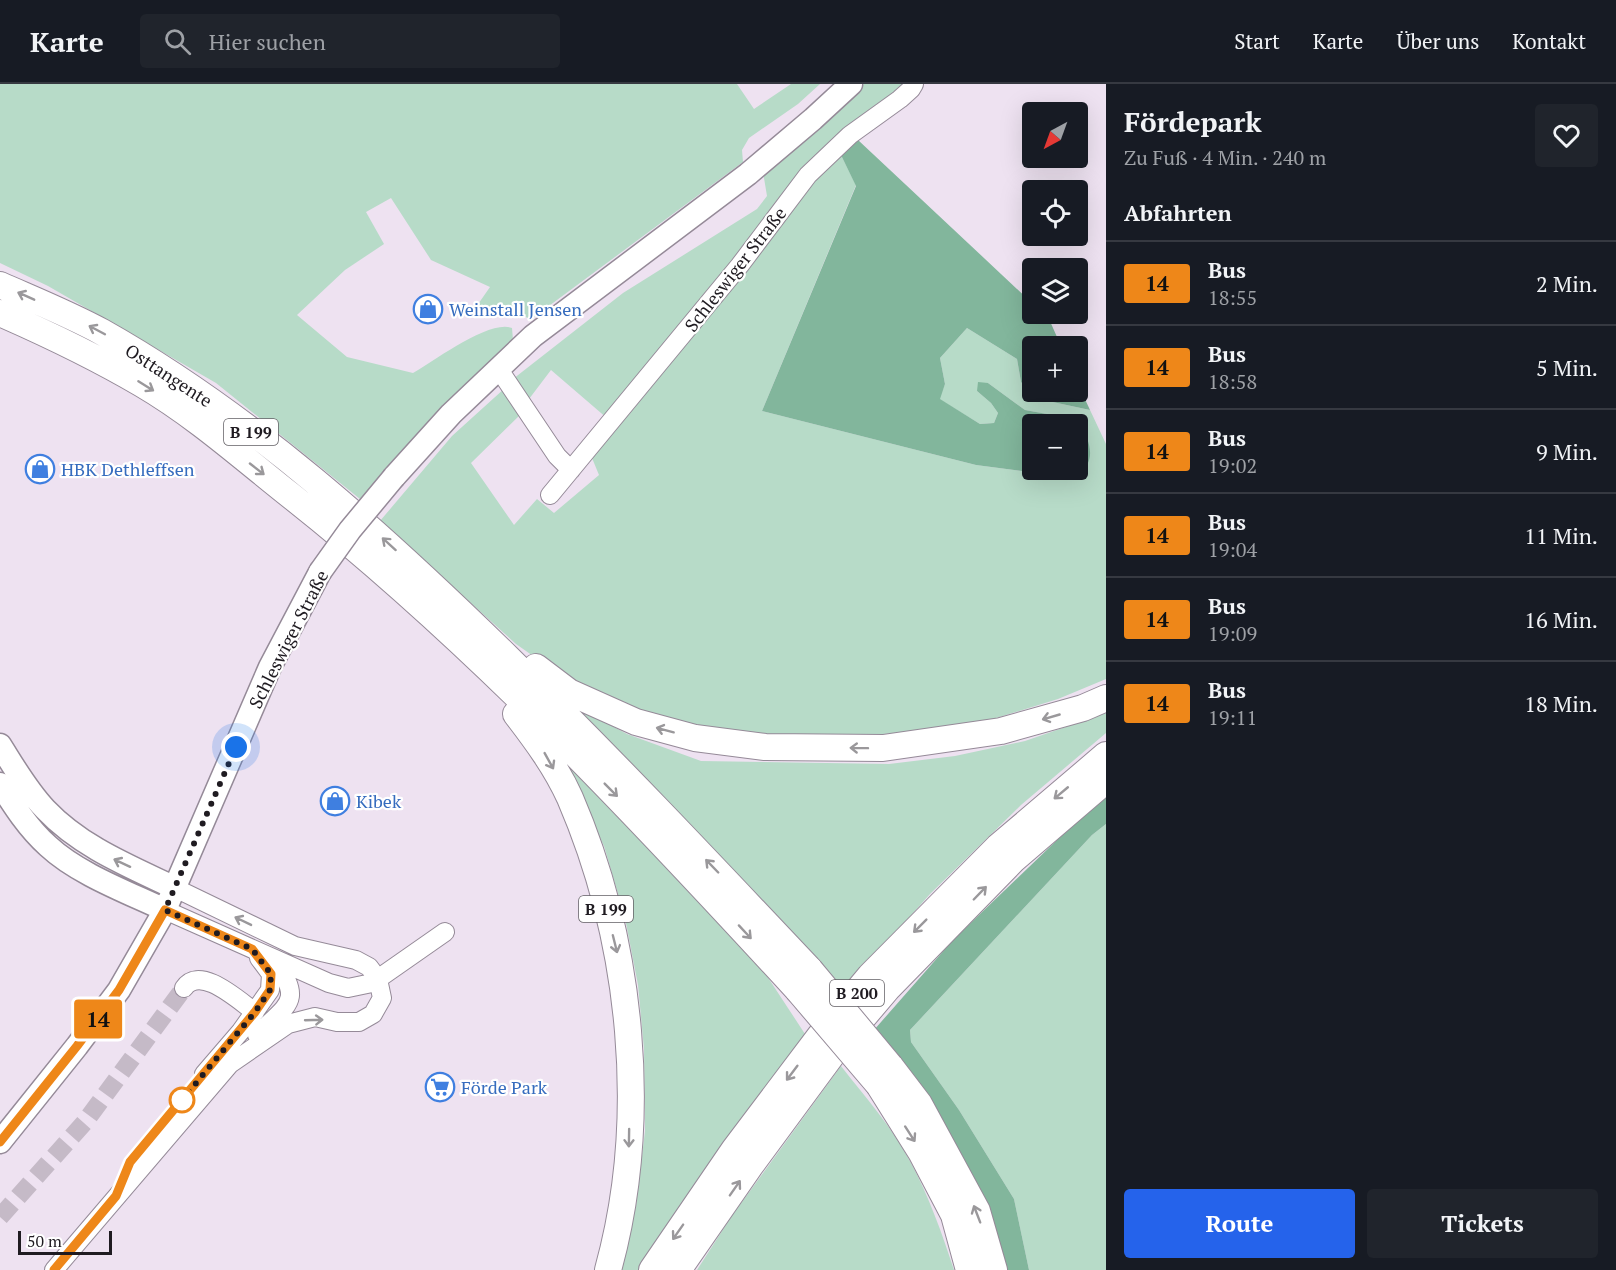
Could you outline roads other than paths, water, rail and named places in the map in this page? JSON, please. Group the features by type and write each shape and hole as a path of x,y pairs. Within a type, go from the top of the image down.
{"highway":[{"name":"Osttangente","path":"0,285 100,332 155,363 212,401 333,497 425,594"},
{"name":"Osttangente","path":"0,313 95,358 144,385 195,419 321,519 425,594"},
{"path":"425,594 521,656 569,692 636,722 695,738 765,747 883,748 1001,731 1083,708 1106,698"},
{"path":"425,594 530,709 804,980 884,1075 919,1104 977,1211 994,1270"},
{"name":"B 199","path":"425,594 541,747 569,796 594,860 620,963 630,1062 629,1152 615,1243 608,1270"},
{"name":"B 200","path":"652,1270 734,1150 820,1036 870,976 998,847 1106,755"},
{"name":"B 200","path":"678,1270 750,1166 837,1048 887,989 1012,860 1106,780"},
{"path":"884,1075 954,1215 969,1270"}],"main road":[{"name":"Schleswiger Straße","path":"0,1142 119,990 165,910 270,667 305,596 350,530 451,414 533,336 748,174 850,84"},
{"path":"0,745 29,790 64,827 99,852 175,888"},
{"path":"0,784 13,805 50,848 93,876 165,910"}],"lane":[{"name":"Schleswiger Straße","path":"550,495 740,265 808,175 850,135 900,99 914,84"},
{"path":"498,368 557,456 571,470"},
{"path":"175,888 296,946 356,960 369,967 378,979 382,998 373,1014 359,1022 337,1022 315,1017 288,1024 227,1066"},
{"path":"165,910 329,983 348,988 372,983 445,932"},
{"path":"116,1196 130,1162 255,1012 270,990 271,974 252,949"},
{"path":"274,959 288,981 291,997"},
{"path":"54,1270 227,1066 286,1006 304,972 316,961 324,960 338,964 356,960"},
{"path":"184,988 196,979 214,982 255,1012"}],"tunnel":[{"path":"0,1217 85,1122 184,988"}],"place":[{"name":"Weinstall Jensen","path":"428,309"},
{"name":"HBK Dethleffsen","path":"40,469"},
{"name":"Kibek","path":"335,801"},
{"name":"Förde Park","path":"440,1087"}]}
